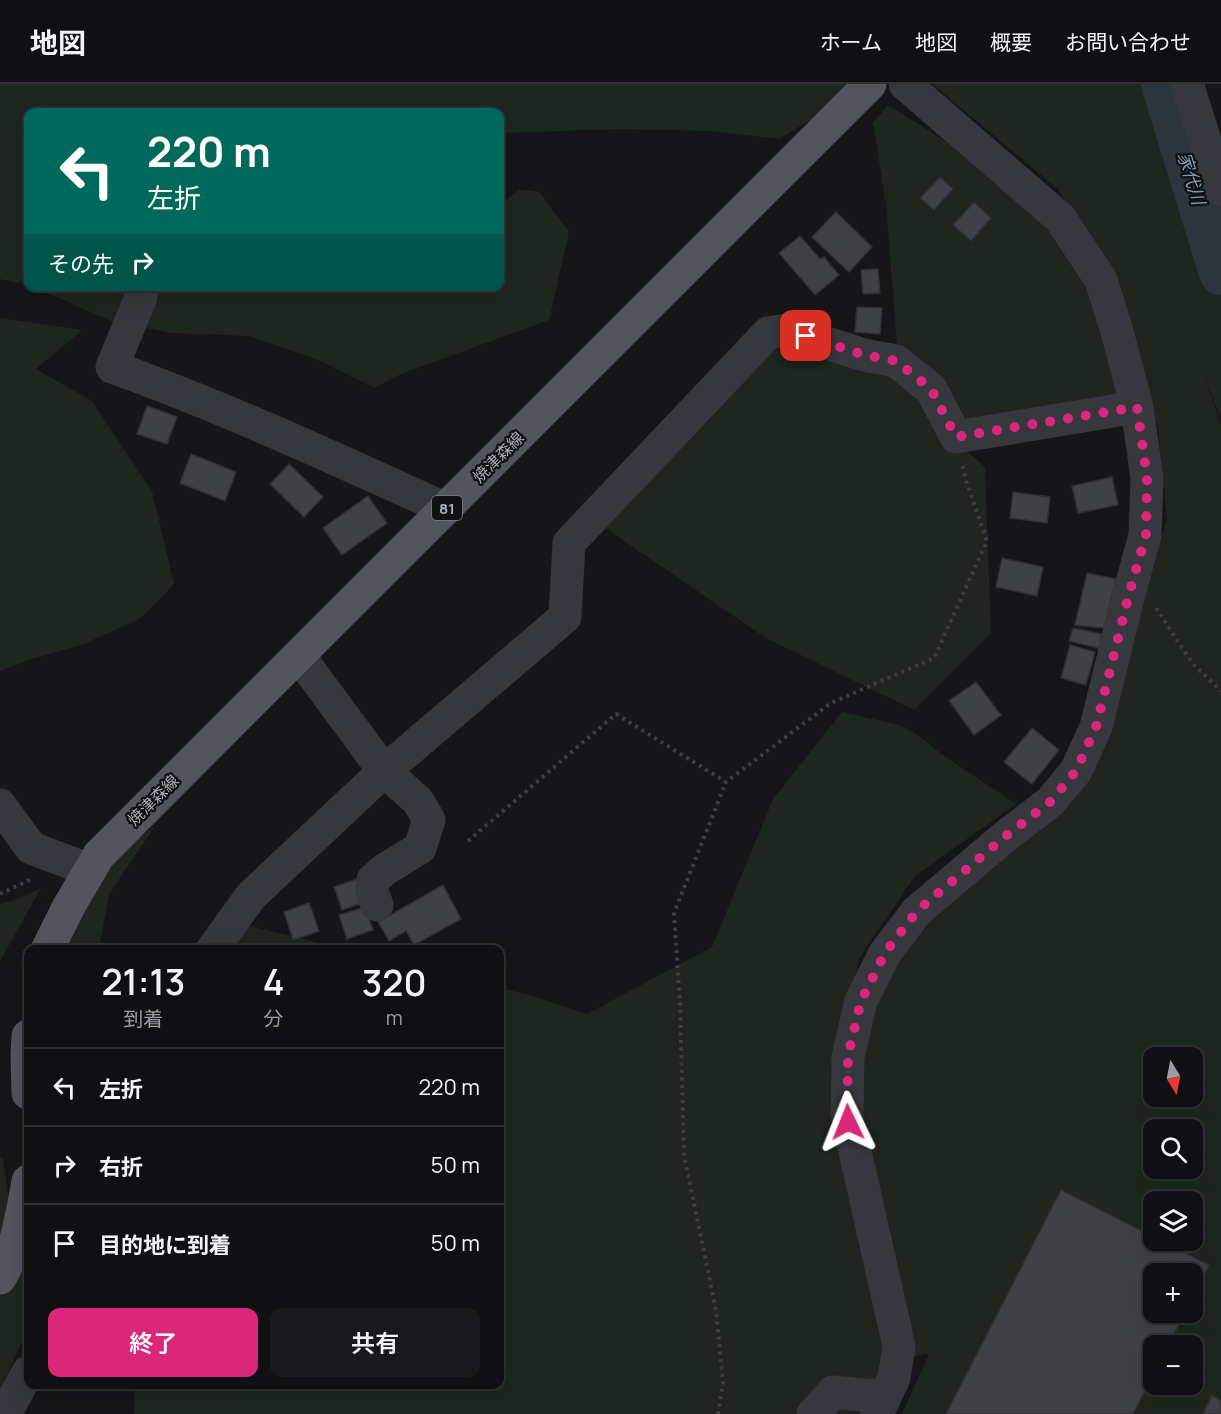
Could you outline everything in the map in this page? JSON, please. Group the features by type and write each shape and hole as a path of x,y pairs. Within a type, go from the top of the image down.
{"main road":[{"name":"焼津森線","path":"50,945 99,855 870,84"},
{"path":"0,1278 7,1267 24,1202"}],"street":[{"path":"813,1414 833,1392 881,1406 894,1378 899,1346 847,1116 848,1056 861,1001 885,953 917,911 1050,802 1076,771 1096,727 1146,535 1147,478 1137,407 1101,280 1060,218 904,84"},
{"path":"1187,84 1221,190"},
{"path":"141,297 112,367 279,433 446,509"},
{"path":"216,945 251,896 384,771 565,617 569,543 768,333 787,330 864,355 896,361 931,389 956,437 1137,407"},
{"path":"299,656 384,771 418,801 429,820 420,848 384,870 373,880 372,892 377,905"},
{"path":"0,805 31,848 90,870"},
{"path":"5,1414 24,1379"}],"path":[{"path":"718,1414 723,1382 716,1310 684,1155 680,1004 674,913 726,782 831,703 934,658 987,541 966,481 956,437"},
{"path":"1134,574 1193,664 1221,691"},
{"path":"468,841 616,714 726,782"}],"shaded area":[{"path":"0,84 869,84 779,139 711,131 621,129 504,133 504,108 24,108 24,284 0,279"},
{"path":"932,84 1193,84 1221,189 1221,420 1201,368 1221,425 1221,1414 902,1414 929,1354 908,1357 866,1187 859,1025 884,965 1083,768 1167,520 1158,426 1108,274 1057,188"},
{"path":"888,105 948,143 1053,224 1105,294 1133,395 954,440 985,467 991,633 914,710 766,638 598,523 769,343 897,345 886,205 873,123"},
{"path":"519,189 539,192 569,232 549,320 401,374 374,388 318,360 250,336 172,333 113,322 43,291 504,291 504,202"},
{"path":"0,318 82,330 36,369 92,401 152,491 174,584 141,618 84,644 0,671"},
{"path":"842,712 900,725 918,735 940,753 1016,804 915,876 859,958 837,1081 899,1346 874,1414 134,1414 135,1391 144,1389 504,1389 504,989 587,1014 712,947 773,799"},
{"path":"155,826 109,894 100,945 62,945 78,911 121,852"},
{"path":"41,888 0,961 0,904"},
{"path":"233,922 328,945 220,945"},
{"path":"3,1157 10,1210 24,1233 24,1336 0,1391 0,1158"}],"building":[{"path":"940,177 953,189 934,210 920,198"},
{"path":"974,202 991,218 971,241 953,225"},
{"path":"836,212 872,247 849,272 812,237"},
{"path":"800,236 820,259 824,257 839,275 815,295 779,253"},
{"path":"878,269 880,293 863,294 861,270"},
{"path":"857,307 882,308 880,334 855,332"},
{"path":"147,406 177,417 167,444 137,434"},
{"path":"191,454 236,472 225,501 180,483"},
{"path":"289,464 323,497 304,517 270,484"},
{"path":"1112,477 1118,505 1078,513 1072,486"},
{"path":"1013,492 1050,497 1047,523 1010,518"},
{"path":"368,496 387,523 342,555 323,528"},
{"path":"1002,558 1043,567 1037,596 996,587"},
{"path":"1087,573 1116,579 1104,628 1075,625"},
{"path":"1073,628 1102,634 1099,648 1069,641"},
{"path":"1070,645 1095,652 1086,685 1061,678"},
{"path":"976,682 1001,715 974,735 949,701"},
{"path":"1032,728 1059,750 1032,784 1004,762"},
{"path":"360,878 368,901 342,910 334,887"},
{"path":"443,885 461,919 414,945 406,931 389,941 378,922"},
{"path":"309,903 319,931 293,940 284,912"},
{"path":"365,907 373,930 347,939 339,915"},
{"path":"1061,1190 1143,1231 1143,1251 1182,1251 1209,1265 1203,1277 1203,1263 1143,1263 1143,1323 1180,1323 1174,1335 1143,1335 1143,1395 1133,1414 946,1414"},
{"path":"1212,1395 1221,1401 1221,1414 1203,1414"}],"waterway":[{"name":"家代川","path":"1163,84 1221,273"}],"route":[{"path":"806,336 864,355 896,361 931,389 956,437 1137,407 1147,478 1146,535 1096,727 1076,771 1050,802 917,911 885,953 861,1001 848,1056 848,1122"}]}
